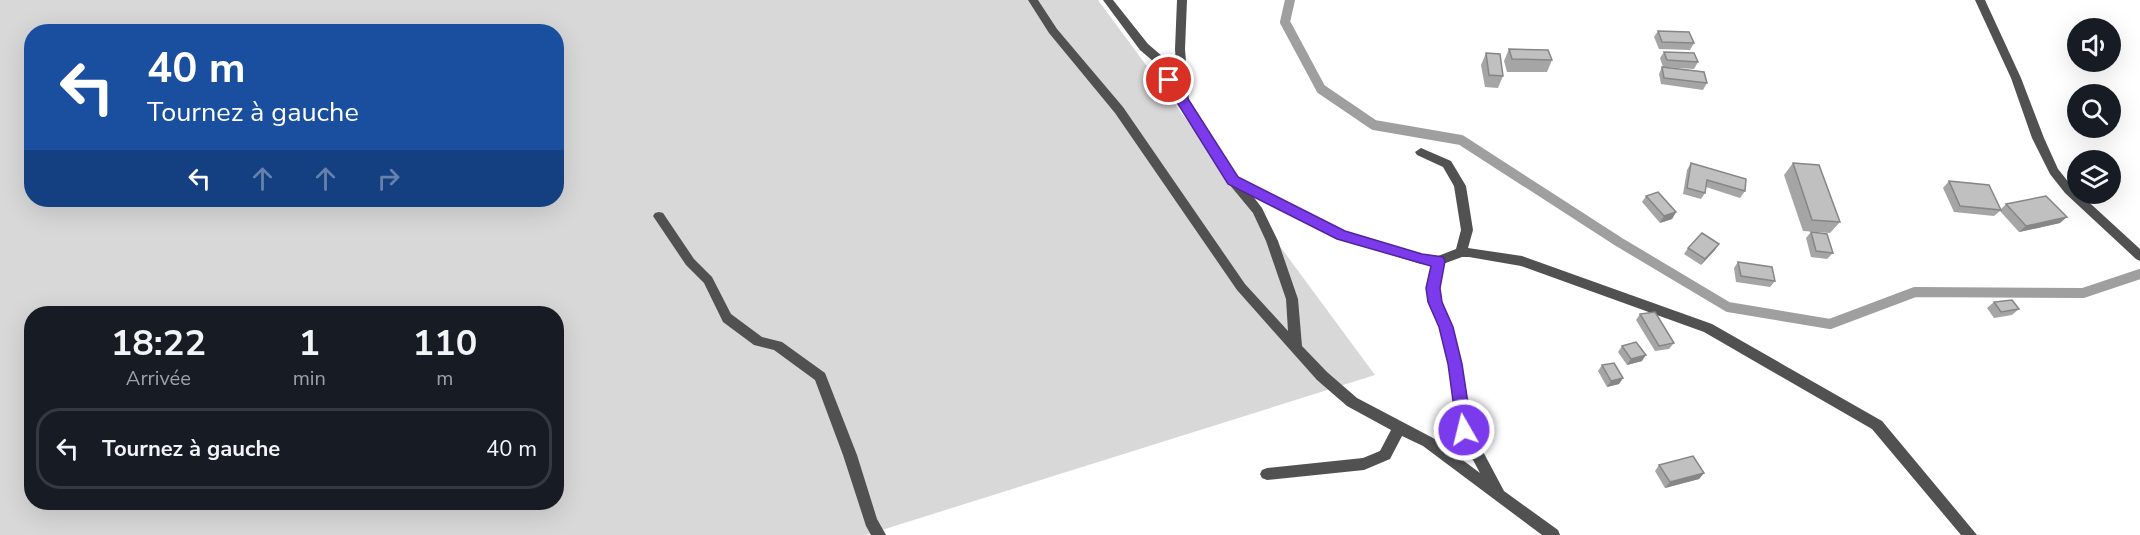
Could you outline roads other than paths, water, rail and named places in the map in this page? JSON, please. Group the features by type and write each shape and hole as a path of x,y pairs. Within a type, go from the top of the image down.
{"street":[{"path":"1033,0 1053,31 1119,110 1241,287 1322,376 1352,402 1428,442 1553,535"},
{"path":"1108,0 1144,47 1158,59 1233,181 1258,211 1272,242 1292,299 1296,346"},
{"path":"1182,0 1180,49 1184,100"},
{"path":"1980,0 2016,78 2038,138 2054,171 2069,190 2140,256"},
{"path":"1421,153 1448,164 1460,186 1467,230 1461,252"},
{"path":"1233,181 1341,235 1422,259 1438,261 1461,252 1479,252 1533,264 1708,328 1877,425 1970,535"},
{"path":"659,216 690,262 708,280 727,318 758,341 778,346 820,377 850,455 871,521 879,535"},
{"path":"1438,261 1433,288 1435,302 1446,327 1455,364 1464,430 1498,494"},
{"path":"1267,474 1364,464 1385,455 1400,427"}],"waterway":[{"path":"1290,0 1285,22 1321,89 1374,125 1461,140 1619,242 1728,307 1830,324 1915,292 2083,293 2140,274"}]}
